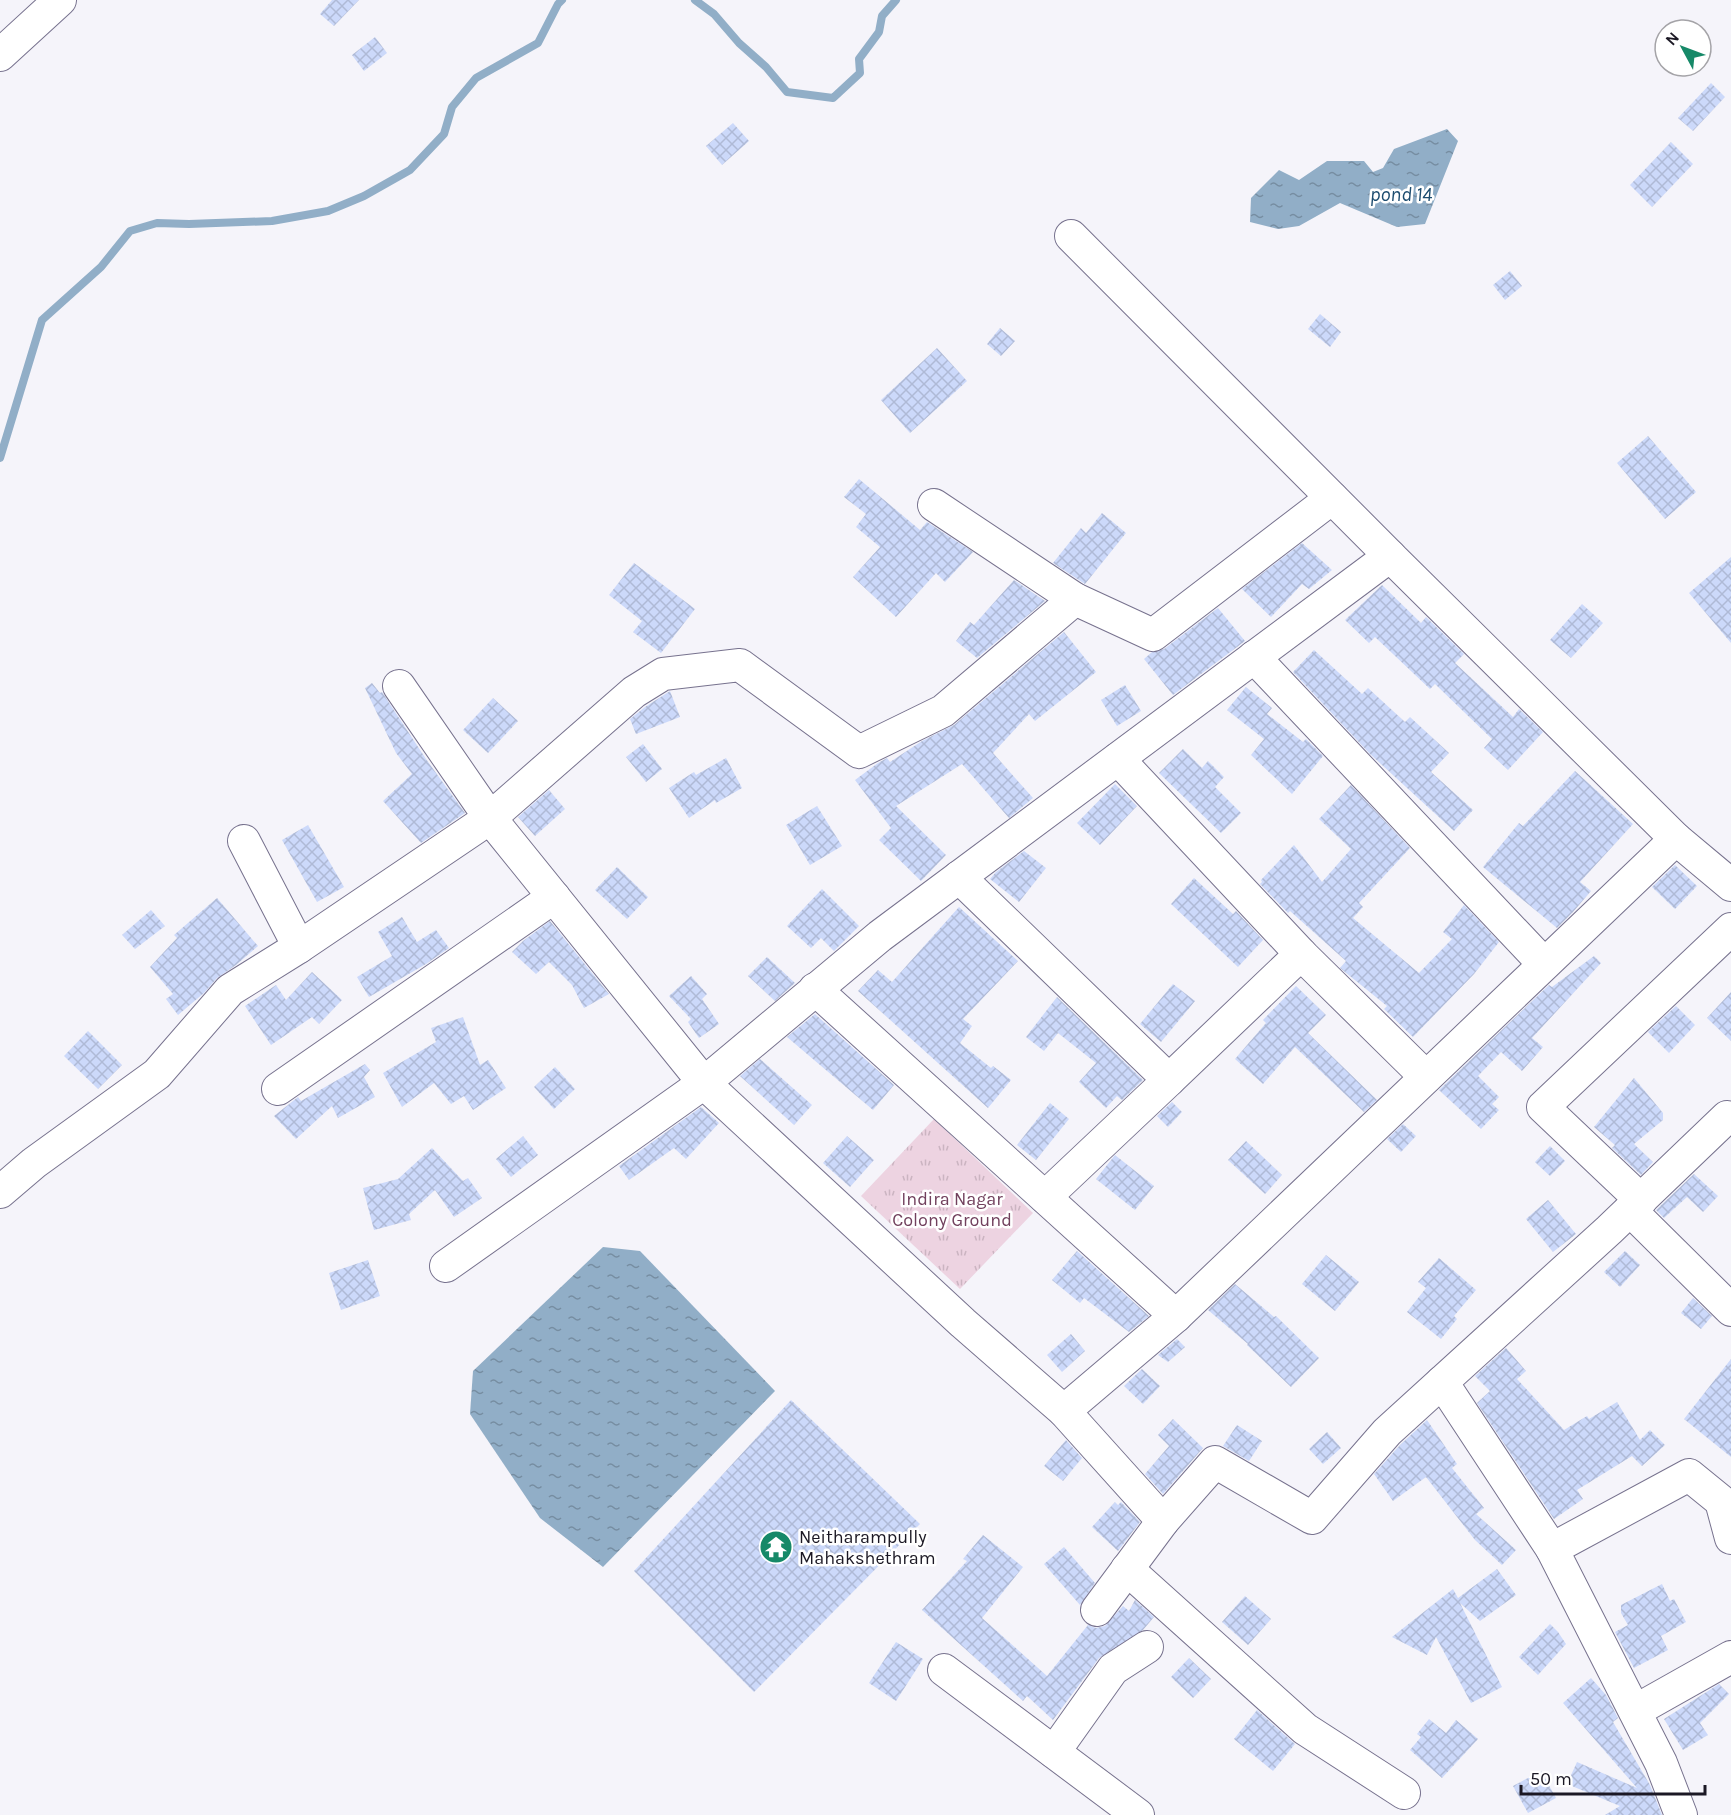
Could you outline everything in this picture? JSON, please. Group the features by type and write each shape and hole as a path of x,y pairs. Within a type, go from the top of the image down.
{"street":[{"path":"0,55 60,0"},
{"path":"1071,236 1676,839 1731,885"},
{"path":"934,505 1075,599 1153,635 1332,498"},
{"path":"446,1266 704,1083 880,936 1390,556"},
{"path":"0,1192 34,1162 157,1074 230,990 299,947 490,818 634,692 663,674 740,665 859,752 943,711 1075,599"},
{"path":"1254,657 1544,964"},
{"path":"399,686 490,818 704,1083 963,1323 1064,1411 1163,1521"},
{"path":"1118,759 1301,954 1426,1077"},
{"path":"1064,1411 1176,1316 1676,839"},
{"path":"243,841 299,947"},
{"path":"959,877 1169,1080"},
{"path":"278,1089 554,897"},
{"path":"1731,928 1543,1107 1731,1310"},
{"path":"1045,1197 1301,954"},
{"path":"815,990 1176,1316"},
{"path":"1097,1610 1163,1521 1215,1462 1312,1518 1387,1432 1730,1117"},
{"path":"1442,1382 1552,1549 1661,1762 1681,1815"},
{"path":"1552,1549 1689,1475 1721,1501 1731,1538"},
{"path":"1127,1569 1305,1729 1404,1793"},
{"path":"1054,1752 1113,1669 1147,1647"},
{"path":"1635,1712 1731,1658"},
{"path":"944,1670 1138,1815"}],"green space":[{"name":"Indira Nagar Colony Ground","path":"934,1119 1033,1213 960,1289 861,1196"}],"water":[{"name":"pond 14","path":"1447,129 1458,141 1425,224 1397,227 1340,203 1299,226 1278,229 1250,222 1251,198 1279,170 1299,180 1327,161 1364,161 1373,172 1383,168 1394,149"},
{"path":"603,1247 640,1251 775,1391 603,1567 540,1518 470,1414 473,1371"}],"building":[{"path":"332,0 359,0 334,26 320,14"},
{"path":"375,37 387,53 364,71 352,55"},
{"path":"1711,83 1725,97 1693,131 1678,118"},
{"path":"733,123 749,141 722,165 706,146"},
{"path":"1671,142 1693,164 1652,207 1630,185"},
{"path":"1510,271 1522,286 1505,300 1493,285"},
{"path":"1320,314 1341,332 1330,347 1308,329"},
{"path":"1000,328 1015,341 1001,356 987,344"},
{"path":"937,348 967,381 910,433 881,400"},
{"path":"1648,436 1696,492 1665,519 1617,463"},
{"path":"859,479 920,530 927,522 973,552 945,582 936,573 896,617 853,577 880,547 856,527 866,514 844,497"},
{"path":"1102,513 1126,533 1085,584 1053,563 1081,528 1086,533"},
{"path":"1302,543 1332,570 1309,589 1302,584 1271,617 1242,589"},
{"path":"1731,557 1731,643 1689,593"},
{"path":"634,563 695,609 661,653 633,632 642,621 609,595"},
{"path":"1014,580 1045,601 977,658 956,641 970,622 974,625"},
{"path":"1382,585 1421,623 1426,617 1464,654 1455,663 1513,717 1519,709 1543,732 1508,770 1484,748 1492,739 1435,684 1430,689 1375,637 1369,643 1345,620"},
{"path":"1582,604 1603,623 1571,658 1550,640"},
{"path":"1218,608 1245,641 1173,695 1144,659 1152,652 1164,649"},
{"path":"1064,632 1096,672 1035,721 1029,714 993,753 1033,798 1009,818 962,764 896,806 946,855 921,881 879,840 891,828 855,780 887,758 890,762 922,741 954,725"},
{"path":"1314,650 1362,694 1368,688 1405,722 1410,717 1449,753 1431,772 1473,810 1454,831 1370,754 1293,672"},
{"path":"372,683 380,693 382,692 465,813 421,843 383,801 412,774 396,753 365,688"},
{"path":"1125,685 1141,711 1117,726 1101,700"},
{"path":"1246,687 1272,708 1267,714 1303,742 1306,739 1323,756 1292,794 1251,755 1264,739 1227,710"},
{"path":"670,691 680,717 636,734 630,719"},
{"path":"493,698 518,721 488,753 463,730"},
{"path":"643,744 662,769 646,782 626,757"},
{"path":"1183,749 1202,768 1208,761 1224,777 1215,787 1241,813 1221,833 1159,773"},
{"path":"726,758 742,788 716,803 715,800 689,818 669,788 694,772 696,775"},
{"path":"1575,771 1633,824 1580,882 1591,891 1557,928 1483,867 1519,823 1523,826"},
{"path":"1115,784 1137,806 1100,845 1077,823"},
{"path":"1351,785 1410,848 1359,903 1363,907 1353,918 1419,973 1452,939 1443,932 1464,905 1499,942 1474,974 1413,1037 1384,1009 1387,1006 1340,968 1346,961 1290,911 1288,913 1260,884 1261,880 1294,845 1322,882 1351,849 1319,819"},
{"path":"549,790 565,809 535,836 518,817"},
{"path":"817,806 842,846 810,865 786,825"},
{"path":"308,825 344,887 317,902 282,840"},
{"path":"1024,851 1046,868 1019,902 990,879"},
{"path":"1675,865 1697,886 1675,909 1652,887"},
{"path":"617,867 648,897 627,919 595,890"},
{"path":"1194,878 1233,914 1236,911 1263,940 1238,967 1171,904"},
{"path":"822,889 859,926 834,951 821,938 811,948 787,926"},
{"path":"217,898 258,946 217,978 204,993 178,1015 166,999 173,994 150,967 177,938 174,935"},
{"path":"959,907 1018,961 963,1019 972,1026 960,1043 991,1068 993,1066 1011,1080 988,1108 858,991 878,970 892,982"},
{"path":"151,910 165,926 135,949 122,935"},
{"path":"402,917 417,942 436,930 449,948 369,997 357,977 392,956 378,932"},
{"path":"550,921 609,994 584,1008 572,985 549,962 536,974 512,952"},
{"path":"1594,956 1601,963 1532,1038 1543,1047 1522,1071 1501,1052 1478,1076 1499,1097 1492,1104 1499,1110 1481,1129 1439,1090 1549,985 1552,987"},
{"path":"767,957 795,983 775,1001 748,976"},
{"path":"312,972 342,1000 319,1024 312,1017 271,1045 245,1006 276,985 286,1000"},
{"path":"691,976 707,994 702,999 719,1024 699,1038 688,1022 691,1019 669,996"},
{"path":"1173,984 1195,1001 1161,1042 1140,1024"},
{"path":"1296,986 1326,1015 1308,1033 1377,1100 1364,1112 1295,1047 1263,1084 1235,1059 1266,1023 1263,1020"},
{"path":"1731,992 1731,1041 1707,1018"},
{"path":"1057,997 1143,1080 1122,1100 1117,1096 1106,1108 1079,1082 1096,1063 1058,1033 1044,1051 1026,1037"},
{"path":"1676,1006 1695,1025 1669,1053 1648,1032"},
{"path":"815,1014 894,1085 873,1110 787,1037"},
{"path":"463,1017 480,1065 488,1060 506,1088 473,1110 464,1096 451,1104 434,1083 402,1107 383,1073 436,1042 431,1028"},
{"path":"88,1031 122,1065 98,1089 64,1056"},
{"path":"760,1059 812,1105 794,1125 740,1076"},
{"path":"365,1064 370,1070 364,1077 375,1097 338,1118 332,1106 296,1139 274,1116 298,1097 301,1101"},
{"path":"555,1067 575,1089 554,1109 534,1087"},
{"path":"1634,1078 1663,1113 1663,1120 1634,1144 1653,1162 1641,1175 1612,1148 1615,1145 1594,1127"},
{"path":"1172,1102 1182,1112 1168,1127 1157,1116"},
{"path":"1050,1103 1069,1119 1036,1160 1017,1145"},
{"path":"701,1107 719,1123 686,1159 674,1148 629,1180 619,1166"},
{"path":"1403,1124 1416,1136 1401,1152 1387,1139"},
{"path":"523,1136 538,1155 511,1177 496,1159"},
{"path":"847,1136 874,1160 850,1187 823,1163"},
{"path":"1246,1141 1282,1175 1265,1194 1228,1160"},
{"path":"1550,1146 1565,1161 1550,1176 1535,1162"},
{"path":"432,1148 463,1181 468,1178 482,1198 454,1217 435,1190 409,1214 411,1220 374,1230 363,1188 398,1179"},
{"path":"1115,1155 1154,1186 1135,1210 1096,1179"},
{"path":"1694,1174 1718,1196 1703,1212 1687,1197 1664,1218 1656,1210"},
{"path":"1548,1200 1576,1234 1553,1252 1526,1219"},
{"path":"1077,1251 1149,1316 1129,1332 1084,1298 1080,1303 1052,1280"},
{"path":"1625,1251 1640,1265 1620,1287 1604,1272"},
{"path":"1326,1255 1359,1282 1335,1311 1302,1284"},
{"path":"1439,1258 1476,1290 1454,1316 1457,1319 1441,1339 1407,1312 1426,1288 1418,1282"},
{"path":"368,1260 380,1296 341,1310 329,1273"},
{"path":"1235,1284 1274,1317 1276,1316 1319,1358 1291,1387 1248,1344 1208,1310"},
{"path":"1693,1298 1712,1316 1701,1329 1681,1313"},
{"path":"1071,1334 1085,1351 1062,1372 1047,1355"},
{"path":"1177,1339 1185,1347 1168,1362 1158,1355"},
{"path":"1506,1348 1526,1371 1517,1379 1564,1430 1587,1416 1589,1419 1617,1402 1640,1440 1650,1430 1665,1445 1642,1466 1632,1456 1577,1490 1583,1499 1554,1519 1477,1403 1490,1391 1475,1376"},
{"path":"1731,1359 1731,1457 1684,1419"},
{"path":"1142,1369 1160,1386 1143,1404 1124,1386"},
{"name":"Neitharampully Mahakshethram","path":"791,1400 920,1524 754,1692 634,1571"},
{"path":"1173,1419 1203,1448 1163,1494 1145,1474 1169,1446 1158,1435"},
{"path":"1427,1420 1457,1464 1452,1468 1484,1508 1476,1514 1516,1550 1502,1565 1475,1540 1426,1477 1393,1501 1374,1474"},
{"path":"1237,1425 1262,1441 1249,1461 1223,1446"},
{"path":"1327,1432 1341,1448 1323,1464 1309,1449"},
{"path":"1066,1440 1082,1458 1063,1481 1044,1466"},
{"path":"1115,1502 1118,1505 1121,1502 1140,1522 1118,1551 1092,1527"},
{"path":"983,1535 1023,1567 982,1618 1047,1676 1088,1625 1096,1628 1105,1626 1123,1606 1129,1611 1135,1600 1154,1617 1143,1630 1099,1658 1053,1720 1027,1696 1023,1701 922,1610 967,1561 963,1559"},
{"path":"1064,1547 1095,1583 1080,1605 1044,1564"},
{"path":"1497,1569 1516,1595 1480,1621 1460,1603 1502,1687 1471,1703 1436,1637 1427,1655 1392,1637 1453,1589 1458,1598"},
{"path":"1662,1584 1670,1601 1674,1599 1686,1622 1661,1636 1668,1650 1634,1668 1615,1632 1628,1625 1621,1613 1621,1605"},
{"path":"1245,1596 1271,1619 1248,1645 1222,1622"},
{"path":"1550,1624 1566,1644 1538,1675 1519,1657"},
{"path":"896,1642 923,1659 896,1701 869,1683"},
{"path":"1189,1658 1211,1679 1193,1698 1171,1677"},
{"path":"1591,1678 1606,1695 1618,1718 1613,1722 1650,1785 1662,1815 1605,1815 1620,1806 1567,1784 1577,1762 1637,1788 1563,1703"},
{"path":"1719,1684 1729,1694 1700,1723 1708,1735 1683,1750 1664,1719"},
{"path":"1257,1710 1295,1744 1273,1771 1234,1739"},
{"path":"1429,1719 1446,1733 1456,1720 1478,1739 1442,1778 1410,1750 1421,1737 1417,1734"},
{"path":"1541,1771 1556,1798 1528,1813 1513,1786"}],"waterway":[{"path":"0,458 42,320 101,267 130,231 157,223 272,221 328,211 364,196 410,170 444,134 452,107 476,78 538,43 562,0"},
{"path":"695,0 714,14 787,92 833,98 860,73 859,59 879,32 882,16 896,0"}],"place":[{"name":"Neitharampully Mahakshethram","path":"776,1547"}]}
